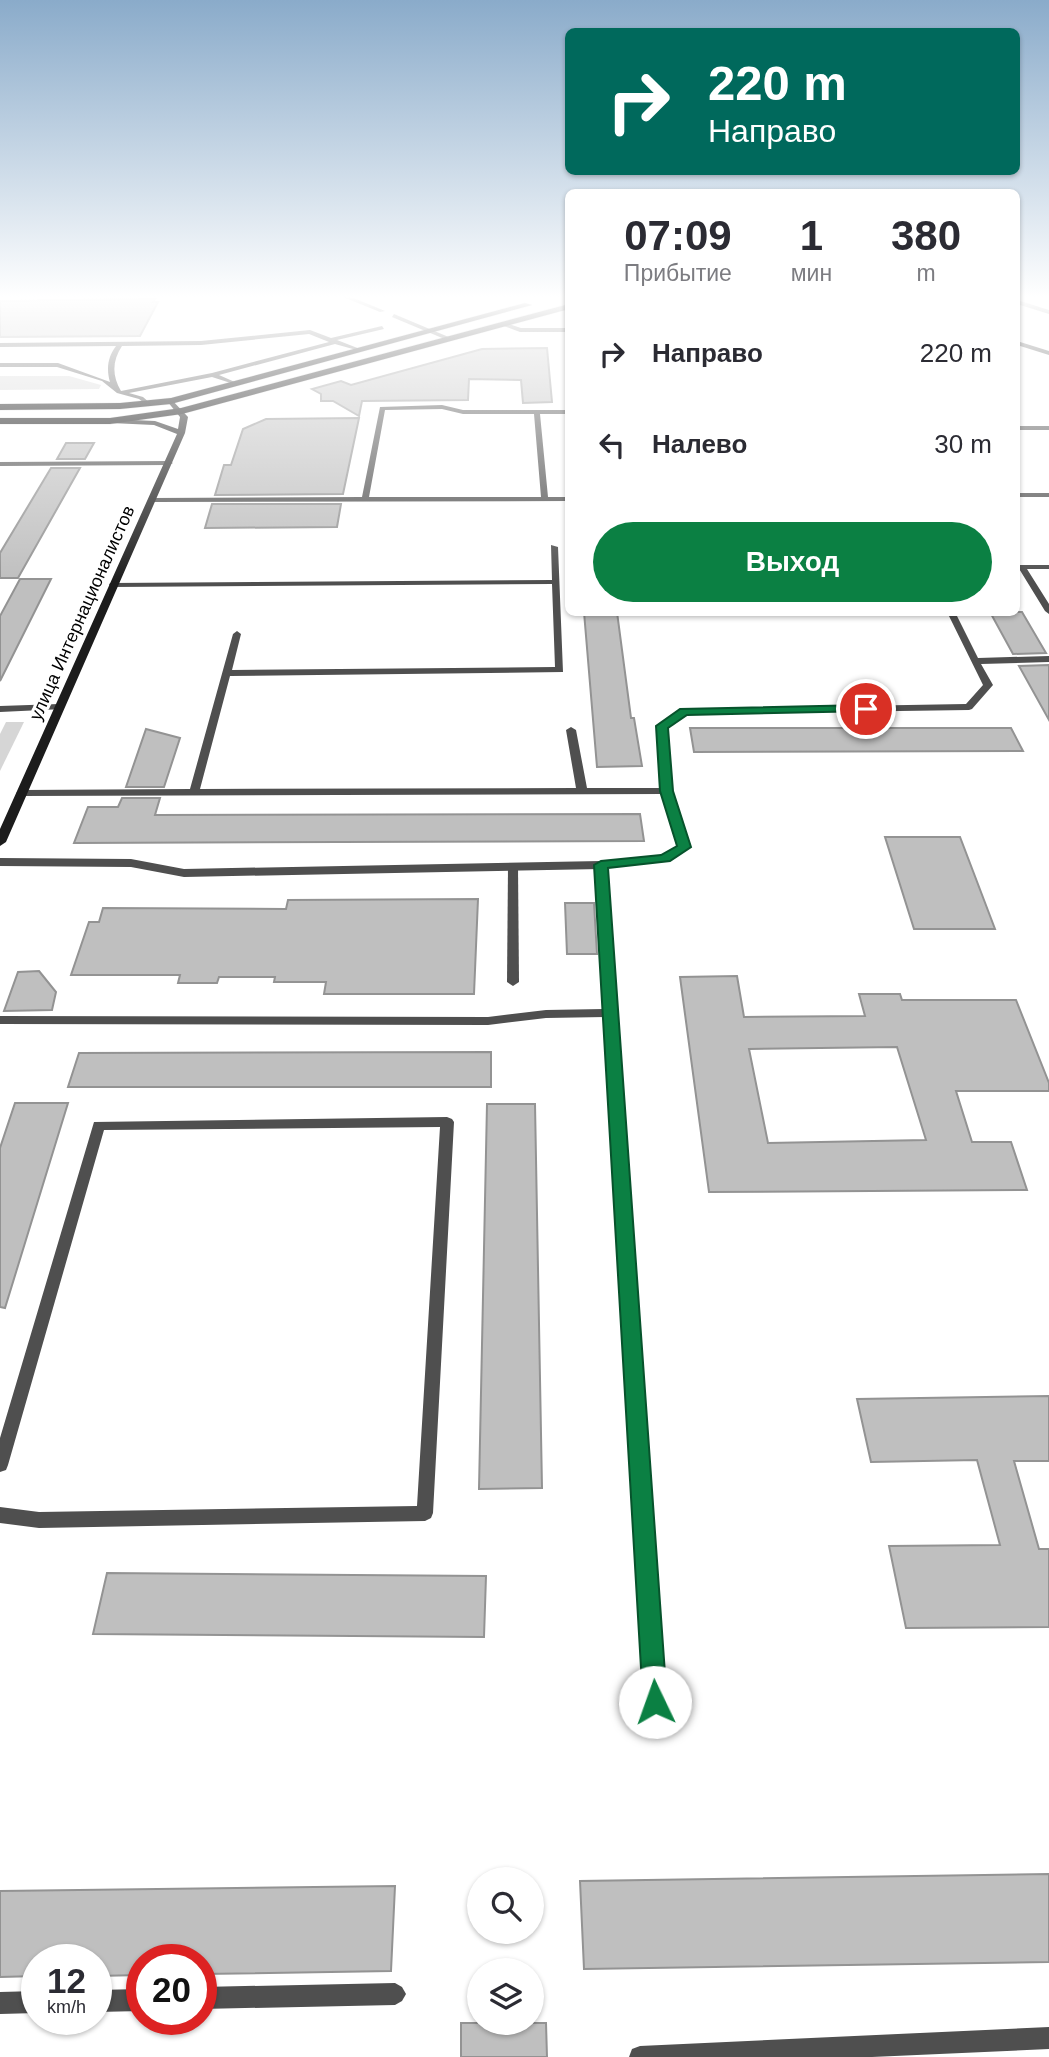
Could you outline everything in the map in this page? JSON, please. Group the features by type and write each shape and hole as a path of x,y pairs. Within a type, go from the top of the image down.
{"main road":[{"path":"0,407 148,404 172,401 213,390"},
{"path":"0,421 110,421 182,411 260,390"}],"street":[{"path":"172,401 182,411"},
{"name":"улица Интернационалистов","path":"0,842 169,463 184,422 182,411"},
{"path":"110,421 155,424 181,433"},
{"path":"0,709 59,707"},
{"path":"0,862 131,863 184,873 601,865"}],"lane":[{"path":"116,390 141,398 148,404"},
{"path":"119,392 130,390"},
{"path":"365,501 382,408 442,407 464,412 565,412"},
{"path":"537,412 545,499"},
{"path":"1020,428 1049,428"},
{"path":"0,464 169,463"},
{"path":"1020,495 1049,495"},
{"path":"152,500 565,499"},
{"path":"227,673 560,670 554,547"},
{"path":"1020,564 1049,611"},
{"path":"1023,568 1049,567"},
{"path":"113,585 554,582"},
{"path":"657,1729 601,865 665,859 684,847 667,791 662,726 685,711 969,707 988,685 953,616"},
{"path":"194,792 237,634"},
{"path":"975,661 1049,659"},
{"path":"571,730 582,791"},
{"path":"21,793 667,791"},
{"path":"513,867 513,982"},
{"path":"0,1020 488,1021 546,1014 612,1013"},
{"path":"0,1465 99,1125 447,1122 425,1513 39,1520 0,1515"},
{"path":"217,1998 395,1994"},
{"path":"0,2003 21,2002"},
{"path":"640,2057 1049,2038"}],"shaded area":[{"path":"6,722 24,722 0,771 0,734"}],"building":[{"path":"314,390 468,390 468,400 362,401 359,416 333,401 321,401 321,394"},
{"path":"522,390 551,390 552,402 523,403"},
{"path":"359,418 343,494 215,495 224,465 231,465 243,429 266,419"},
{"path":"66,443 94,443 85,459 57,459"},
{"path":"51,468 80,468 18,578 0,578 0,553"},
{"path":"212,504 341,504 337,527 205,528"},
{"path":"20,579 51,579 0,681 0,616"},
{"path":"1022,612 1046,653 1013,654 992,616 1020,616"},
{"path":"584,616 618,616 631,718 634,718 642,766 597,767"},
{"path":"1049,665 1049,720 1019,666"},
{"path":"690,728 1011,728 1023,751 694,752"},
{"path":"146,729 180,738 164,787 126,787"},
{"path":"122,798 160,798 155,815 640,814 644,841 74,843 88,807 118,807"},
{"path":"885,837 960,837 995,929 914,929"},
{"path":"478,899 474,994 324,994 326,982 274,982 275,977 219,977 217,983 178,983 180,975 71,975 89,922 99,922 103,908 286,909 288,900"},
{"path":"565,903 594,903 597,954 567,954"},
{"path":"39,971 56,992 52,1010 4,1011 18,972"},
{"path":"737,976 744,1017 865,1016 859,994 900,994 902,1000 1016,1000 1049,1083 1049,1091 956,1091 972,1142 1011,1142 1027,1190 709,1192 680,977","holes":["897,1047 926,1140 768,1143 749,1049"]},
{"path":"491,1052 491,1087 68,1087 79,1053"},
{"path":"15,1103 68,1103 5,1308 0,1307 0,1148"},
{"path":"487,1104 535,1104 542,1488 479,1489"},
{"path":"1049,1396 1049,1461 1014,1461 1039,1549 1049,1549 1049,1627 906,1628 889,1546 1000,1545 977,1460 871,1462 857,1399"},
{"path":"107,1573 486,1576 484,1637 93,1634"},
{"path":"1049,1874 1049,1962 584,1969 580,1881"},
{"path":"395,1886 391,1971 217,1974 217,1944 126,1944 126,1975 112,1976 112,1944 21,1944 21,1976 0,1977 0,1891"},
{"path":"461,2023 467,2023 467,2035 544,2035 546,2023 547,2057 461,2057"}],"route":[{"path":"655,1702 601,865 665,859 684,847 667,791 662,726 685,711 866,709"}]}
